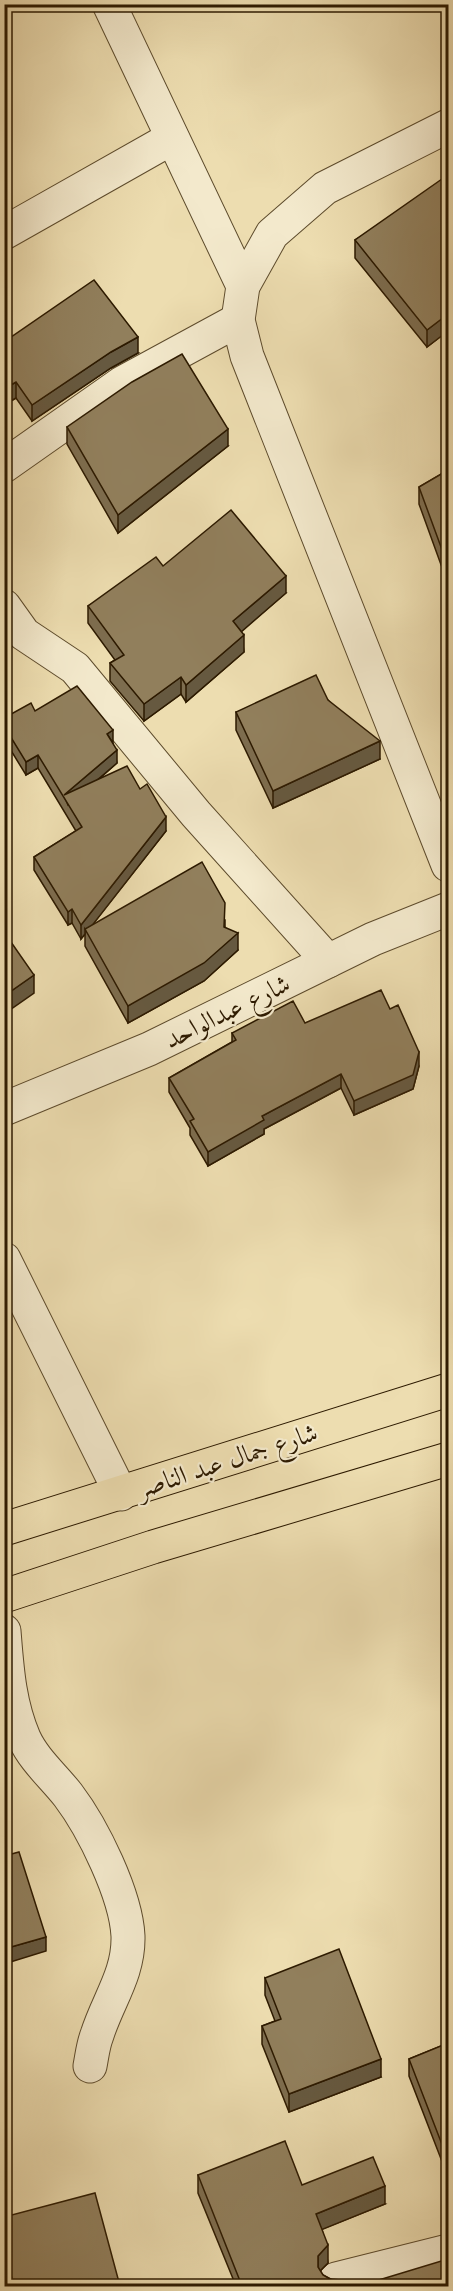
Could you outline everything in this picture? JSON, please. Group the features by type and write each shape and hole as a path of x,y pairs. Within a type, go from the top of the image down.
{"main road":[{"name":"شارع جمال عبد الناصر","path":"4,1529 448,1390"},
{"path":"4,1596 153,1547 448,1459"}],"street":[{"path":"109,4 243,286"},
{"path":"448,126 325,188 272,234 243,286 238,320 247,356 448,865"},
{"path":"4,233 172,138"},
{"path":"4,466 122,383 238,320"},
{"path":"4,606 24,634 75,668 91,685 196,814 328,961"},
{"name":"شارع عبدالواحد","path":"4,1109 197,1027 373,939 448,909"},
{"path":"4,1259 121,1494"},
{"path":"4,1631 9,1691 25,1740 89,1826 105,1859 125,1915 128,1935 127,1960 120,1984 97,2034 90,2066"},
{"path":"336,2279 448,2251"}],"building":[{"path":"442,179 448,188 448,314 427,330 355,240"},
{"path":"94,280 138,337 111,352 32,405 16,382 4,389 4,342"},
{"path":"182,354 228,429 118,515 67,427 132,382"},
{"path":"448,470 448,566 419,487"},
{"path":"231,510 286,576 233,621 244,635 186,685 181,677 144,704 110,663 124,655 88,606 156,557 163,566"},
{"path":"316,675 328,700 380,741 273,791 236,712"},
{"path":"77,686 113,730 107,734 117,750 64,795 127,766 140,789 147,784 166,817 81,925 72,909 68,912 34,857 82,827 38,755 26,762 4,726 4,718 31,703 35,711"},
{"path":"202,862 225,903 224,927 238,933 204,963 128,1006 85,929"},
{"path":"4,932 34,975 4,996"},
{"path":"381,990 390,1009 398,1005 419,1052 413,1075 354,1101 341,1074 262,1116 264,1120 208,1152 190,1121 194,1119 169,1078 236,1040 232,1033 293,1001 305,1023"},
{"path":"19,1852 46,1937 4,1949 4,1856"},
{"path":"339,1949 381,2059 289,2094 262,2026 281,2019 265,1978"},
{"path":"448,2043 448,2160 409,2059"},
{"path":"285,2141 302,2185 373,2157 385,2186 316,2214 328,2245 318,2256 318,2267 323,2275 330,2279 341,2280 344,2286 242,2286 198,2175"},
{"path":"95,2193 120,2286 14,2286 4,2249 4,2217"},
{"path":"448,2259 448,2286 359,2286"}]}
